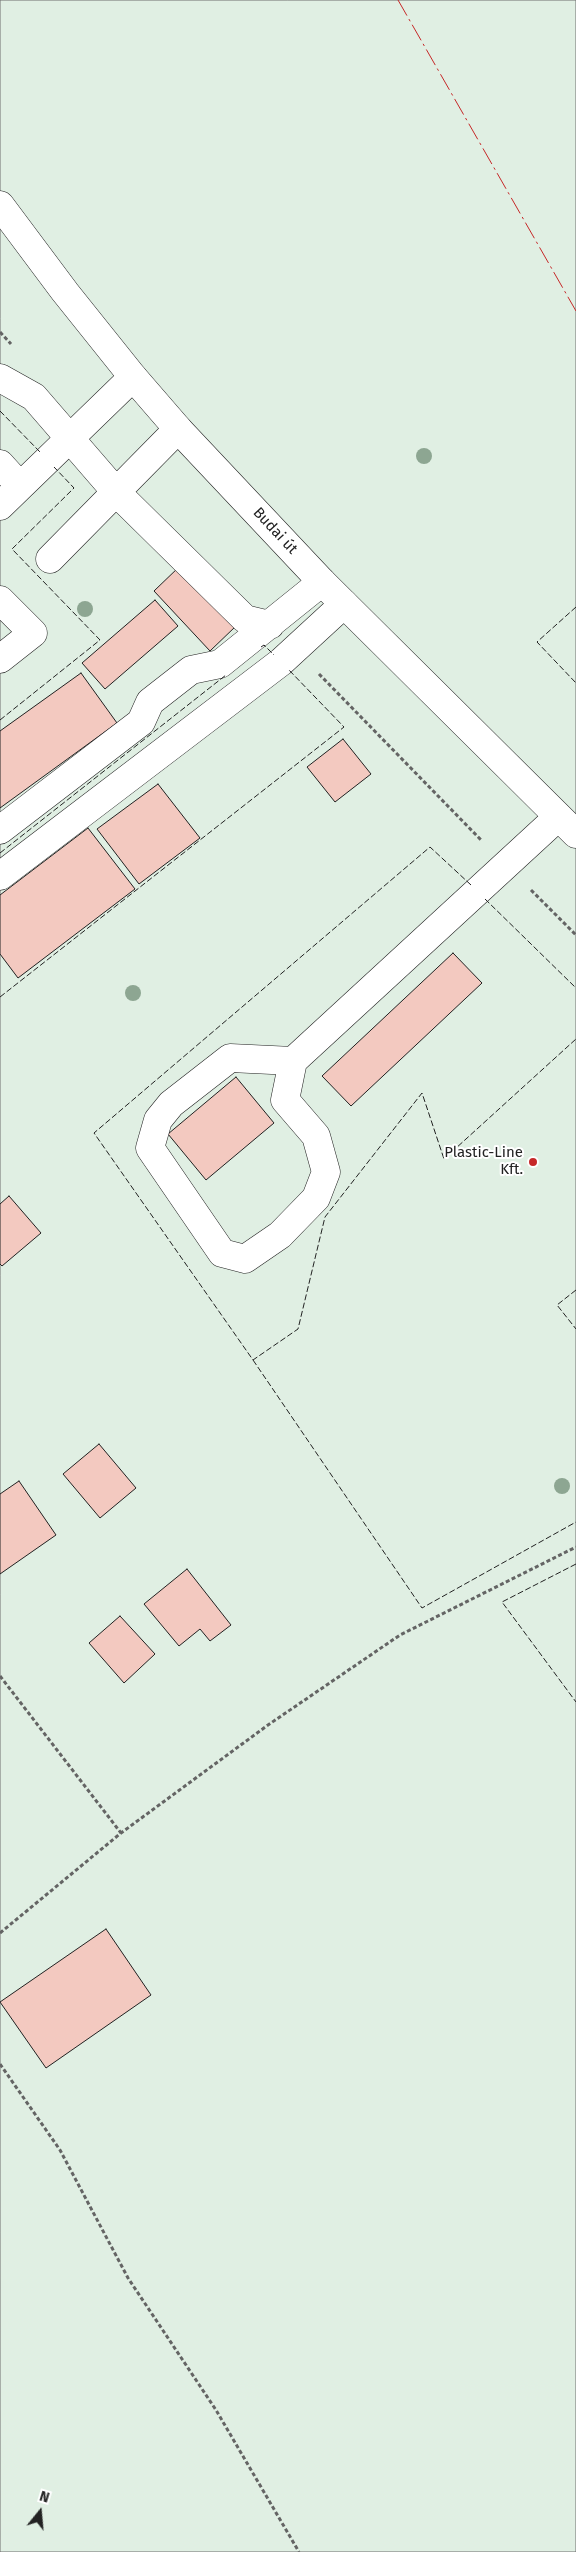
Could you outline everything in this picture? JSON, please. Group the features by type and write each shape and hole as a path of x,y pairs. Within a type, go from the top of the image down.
{"main road":[{"name":"Budai út","path":"0,205 133,377 178,429 322,582 567,826"},
{"path":"0,506 67,438 133,377"},
{"path":"0,378 34,397 67,438 117,493 245,619 270,625"},
{"path":"50,559 178,429"},
{"path":"0,464 20,486"},
{"path":"0,830 141,722 150,702 191,670 220,664 322,582"},
{"path":"0,600 33,633 0,658"},
{"path":"0,876 281,662 344,604"},
{"path":"293,1061 230,1058 170,1104 158,1120 150,1148 222,1252 245,1260 280,1235 316,1198 326,1172 316,1136 285,1100 293,1061 567,826"}],"path":[{"path":"0,1933 121,1833 268,1725 400,1635 576,1547"},
{"path":"0,1676 121,1833"},
{"path":"0,2064 60,2150 128,2278 216,2410 299,2552"}],"green space":[{"path":"0,0 576,0 576,2552 0,2552"}],"building":[{"path":"180,566 236,626 210,651 154,591"},
{"path":"155,600 178,626 105,689 82,663"},
{"path":"81,673 117,723 0,808 0,731"},
{"path":"343,739 371,774 335,802 307,767"},
{"path":"158,784 200,838 139,884 97,829"},
{"path":"88,828 135,889 18,978 0,954 0,895"},
{"path":"453,953 482,983 351,1106 322,1076"},
{"path":"236,1077 274,1123 206,1180 168,1134"},
{"path":"9,1196 41,1233 2,1266 0,1264 0,1204"},
{"path":"99,1444 136,1488 100,1518 63,1474"},
{"path":"19,1481 56,1535 0,1574 0,1494"},
{"path":"187,1569 231,1625 210,1641 200,1629 179,1646 144,1604"},
{"path":"120,1616 155,1654 124,1683 89,1643"},
{"path":"106,1929 151,1995 46,2068 0,2002"}],"fence":[{"path":"0,411 40,452"},
{"path":"0,720 100,640 12,549 74,488 54,467"},
{"path":"576,607 537,642 576,683"},
{"path":"261,647 264,645 274,655"},
{"path":"0,997 344,727 288,669"},
{"path":"0,853 226,675"},
{"path":"471,885 430,847 94,1133 253,1360 298,1329 325,1217 422,1093 444,1159 576,1039"},
{"path":"485,899 576,988"},
{"path":"576,1290 557,1305 576,1329"},
{"path":"253,1360 422,1608 576,1522"},
{"path":"576,1564 502,1602 576,1702"}],"power":[{"path":"398,0 576,311"}],"place":[{"name":"Plastic-Line Kft.","path":"533,1162"}]}
